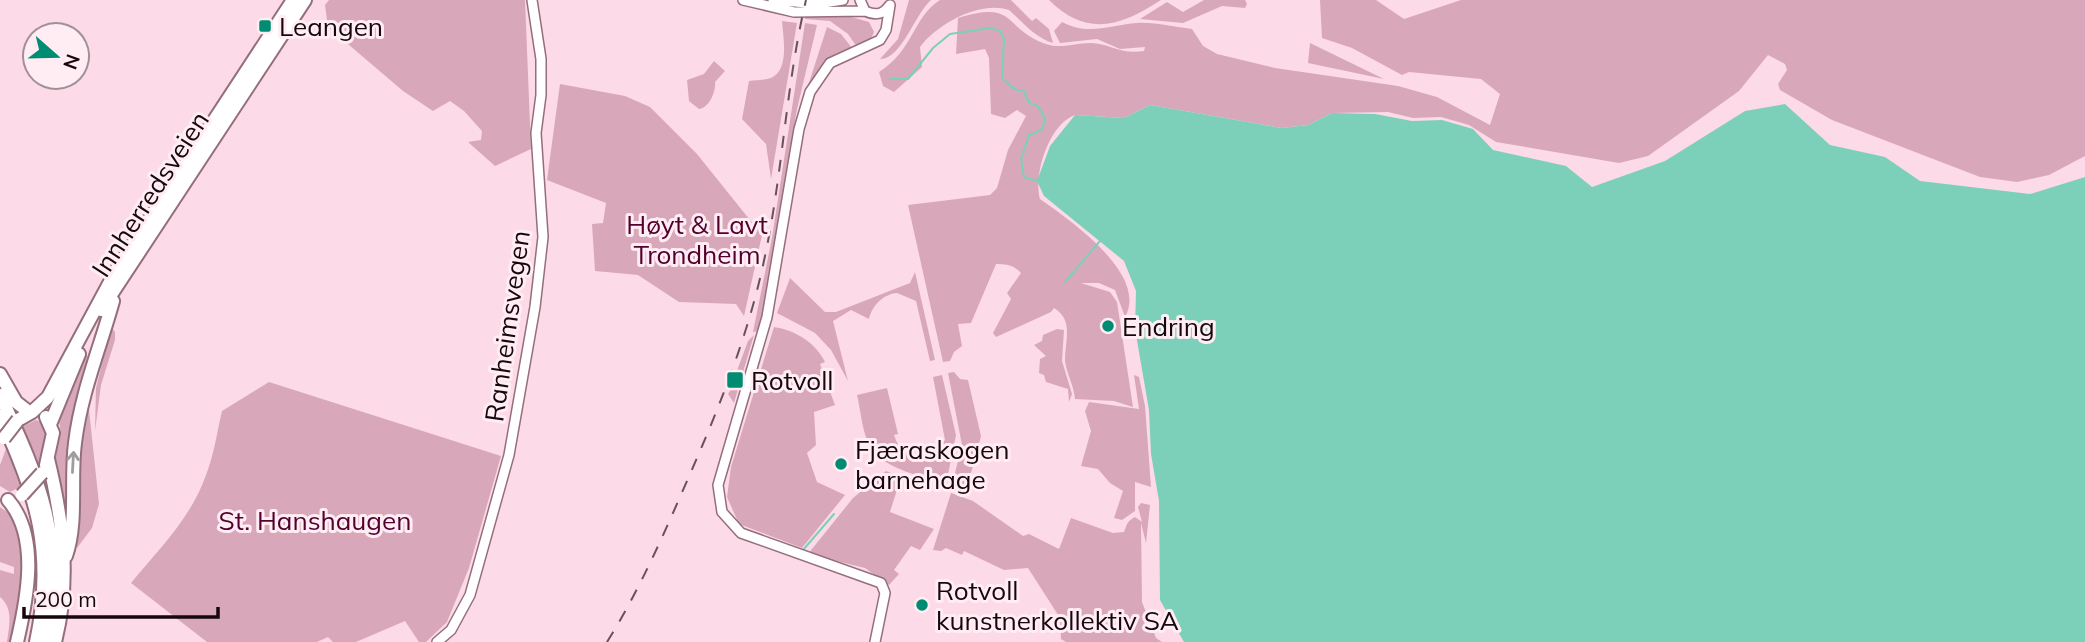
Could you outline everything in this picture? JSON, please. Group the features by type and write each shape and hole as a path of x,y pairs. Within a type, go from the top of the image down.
{"highway":[{"name":"Innherredsveien","path":"2,441 51,391 118,267 293,0"},
{"name":"Innherredsveien","path":"48,459 53,437 51,422 56,402 106,301 116,290 305,0"},
{"path":"63,642 73,589 73,464 79,415 116,290"},
{"path":"0,374 27,415 43,415 51,422"},
{"path":"0,395 34,472 48,517 54,579 45,642"},
{"path":"0,416 34,496 43,538 44,596 36,642"},
{"path":"48,459 66,556"},
{"path":"17,642 26,590 27,559 21,519 4,499 22,495 42,473 48,459"},
{"path":"55,642 64,599 66,556 71,530"}],"street":[{"name":"Ranheimsvegen","path":"437,642 451,630 470,595 509,455 536,307 543,227 536,133 541,95 541,59 532,0"},
{"path":"743,0 794,12 869,13 885,11 890,2"},
{"path":"773,0 817,4 843,0"},
{"path":"860,0 879,26 880,40"},
{"path":"875,642 885,593 881,583 741,533 726,520 718,493 720,477 767,317 799,129 810,92 830,63 880,40 886,30 890,2"}],"green space":[{"path":"329,0 525,0 531,149 495,166 468,142 481,140 482,131 464,111 450,101 433,111 403,91 328,27 325,5"},
{"path":"909,0 931,0 895,52 880,59 898,39"},
{"path":"940,0 1011,0 1032,21 1036,18 1049,29 1053,43 1035,33 1009,10 985,8 973,11 948,23 928,38 920,47 922,67 894,92 883,86 879,72 899,54 924,16"},
{"path":"1049,0 1161,0 1118,21 1091,24 1063,12"},
{"path":"1204,0 1245,0 1247,4 1245,8 1222,6 1183,23 1140,19 1167,2 1183,12"},
{"path":"1320,0 1376,0 1404,19 1461,0 2085,0 2085,156 2049,175 2017,182 1980,177 1832,120 1780,90 1778,84 1787,70 1785,64 1768,55 1739,91 1648,156 1619,163 1496,142 1469,125 1441,117 1413,118 1388,112 1332,113 1308,125 1282,128 1150,105 1124,118 1075,115 1058,129 1045,151 1038,189 1040,199 1103,250 1126,284 1129,301 1125,317 1115,290 1099,283 1081,283 1110,292 1117,302 1133,407 1114,401 1075,399 1065,360 1066,324 1054,308 1051,312 996,337 993,333 1011,299 1007,293 1021,273 1006,265 996,264 971,323 958,324 962,346 954,352 950,361 943,362 908,205 990,195 997,188 1008,150 1026,116 1017,110 1005,118 991,114 989,58 985,49 956,54 958,18 990,12 1000,14 1030,37 1049,45 1097,44 1121,50 1136,52 1144,51 1145,47 1120,49 1097,39 1060,43 1054,31 1062,22 1090,29 1144,23 1192,29 1203,46 1217,54 1275,68 1398,86 1437,97 1490,125 1500,94 1481,79 1409,72 1402,75 1352,48 1322,38"},
{"path":"848,16 869,22 874,32 871,39 857,47 848,34 830,21 805,19"},
{"path":"782,21 797,23 771,179 766,144 742,119 749,81 771,78 781,68 784,52"},
{"path":"805,23 817,25 797,109 764,310 759,331 753,332 772,238"},
{"path":"827,27 841,34 852,48 825,63 805,95"},
{"path":"1310,43 1384,79 1308,63"},
{"path":"714,61 725,71 715,82 709,103 699,109 689,101 687,80 704,74"},
{"name":"Høyt & Lavt Trondheim","path":"560,84 625,96 650,107 697,154 762,235 744,316 736,304 679,302 638,275 595,271 592,224 603,223 606,203 547,180"},
{"path":"915,272 935,360 930,361 916,301 897,293 879,302 869,319 851,310 833,321 848,381 831,350 815,333 777,313 790,278 825,312 836,312 910,283"},
{"path":"111,327 115,332 115,340 101,385 95,431 96,388"},
{"path":"774,327 804,338 821,355 825,362 820,364 835,405 814,412 816,445 807,453 817,482 845,495 802,548 739,524 727,497 731,467"},
{"path":"1057,329 1064,330 1062,361 1072,394 1069,402 1068,389 1046,382 1044,375 1039,373 1040,359 1046,356 1034,345 1042,341 1043,335"},
{"path":"754,335 734,403 728,394 736,382 735,376 748,341"},
{"path":"85,355 89,357 78,403 67,530 54,464 61,433 58,416 60,405"},
{"path":"954,372 960,379 968,380 981,436 970,477 975,479 964,490 952,485 962,445 948,373"},
{"path":"942,375 956,435 946,484 896,467 878,456 866,437 857,395 887,388 898,434 894,435 896,441 906,453 916,458 928,459 945,440 933,377"},
{"path":"1134,375 1139,377 1145,406 1151,487 1135,482 1135,511 1122,520 1114,518 1123,491 1110,483 1098,469 1081,466 1091,431 1085,411 1089,402 1139,409"},
{"name":"St. Hanshaugen","path":"269,382 501,456 469,568 447,622 426,642 419,642 405,621 356,642 333,642 328,637 317,642 207,642 131,583 173,532 200,491 209,467 222,411"},
{"path":"88,400 99,504 92,528 77,548 79,452"},
{"path":"36,420 43,423 46,436 38,464 22,427"},
{"path":"7,446 20,487 10,492 0,486 0,465"},
{"path":"886,471 901,477 890,512 934,529 920,550 911,546 894,570 899,574 889,585 865,568 808,554 853,498"},
{"path":"951,493 973,501 1023,536 1029,534 1059,549 1071,518 1113,533 1124,532 1128,522 1135,517 1142,522 1138,507 1141,503 1150,505 1146,543 1141,523 1142,602 1156,638 1162,642 1066,642 1061,639 1060,618 1028,568 1004,570 964,551 962,555 946,548 941,551 933,550"},
{"path":"0,507 13,516 20,547 21,579 12,642 7,642 10,618 0,597 0,570 14,574 14,567 0,562"}],"shaded area":[{"path":"1785,104 1830,145 1885,157 1920,181 2030,194 2085,177 2085,642 1184,642 1160,600 1159,501 1151,454 1149,410 1135,329 1136,291 1124,261 1044,196 1037,181 1050,146 1075,115 1124,118 1150,105 1282,128 1308,125 1332,113 1375,114 1412,121 1442,120 1473,129 1493,150 1566,166 1592,187 1665,161 1745,111"}],"waterway":[{"path":"890,79 908,79 933,48 950,34 990,28 1000,31 1004,38 1002,78 1014,89 1024,91 1029,103 1038,106 1045,119 1042,130 1029,135 1021,159 1024,177 1037,181"},
{"path":"1065,282 1100,241"},
{"path":"803,550 834,514"}],"railway":[{"path":"607,642 660,543 722,398 751,314 771,224 794,63 806,0"}],"place":[{"name":"Leangen","path":"265,26"},
{"name":"Endring","path":"1108,326"},
{"name":"Rotvoll","path":"735,380"},
{"name":"Fjæraskogen barnehage","path":"841,464"},
{"name":"Rotvoll kunstnerkollektiv SA","path":"922,605"}]}
